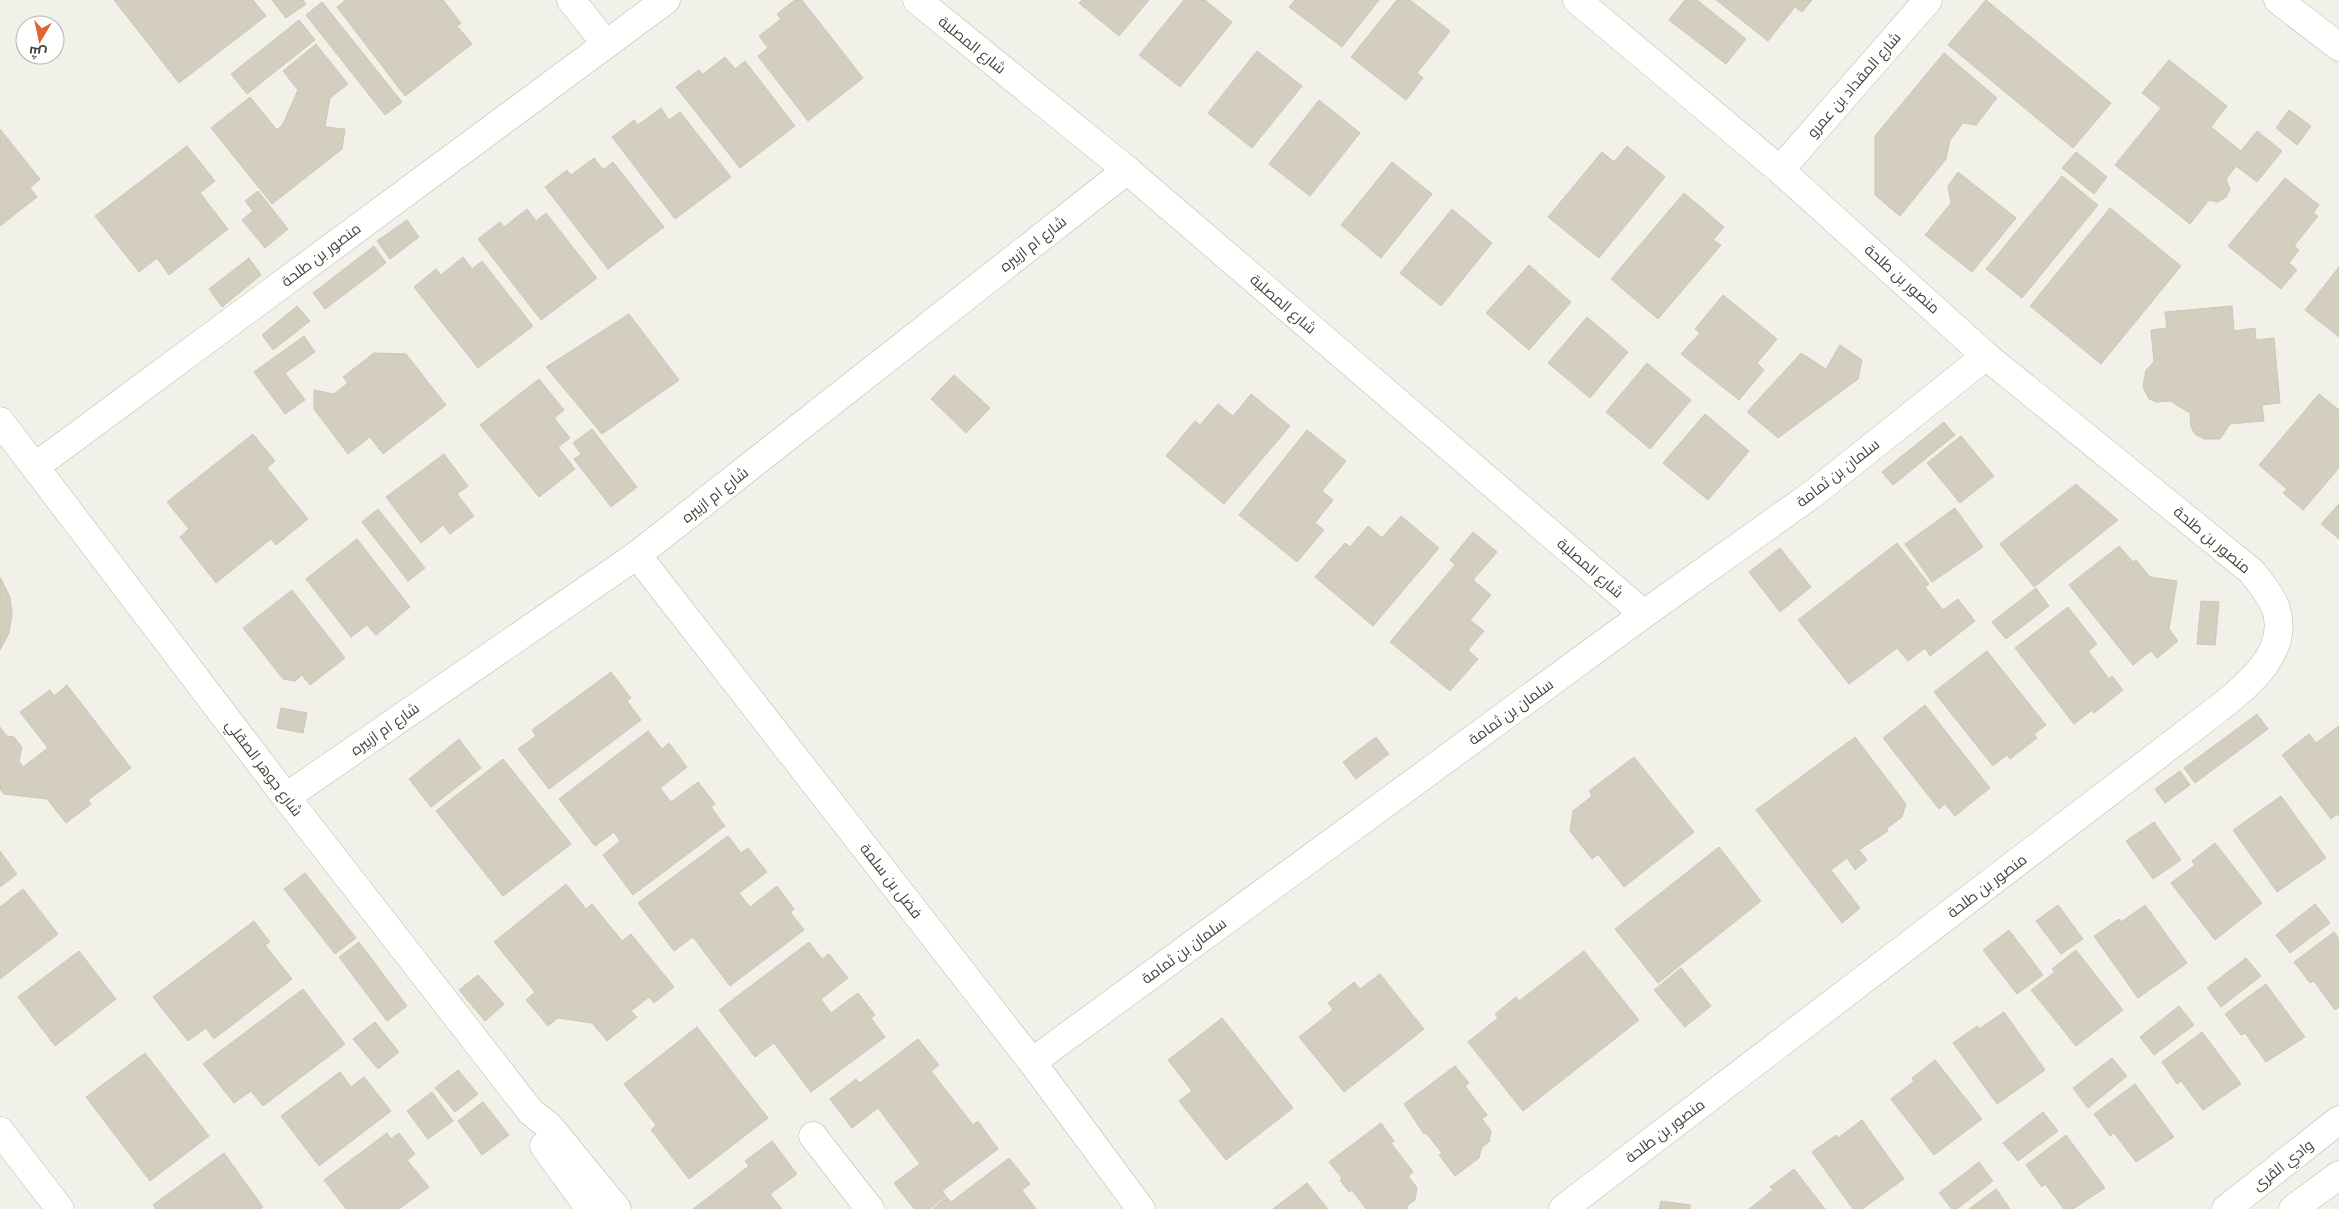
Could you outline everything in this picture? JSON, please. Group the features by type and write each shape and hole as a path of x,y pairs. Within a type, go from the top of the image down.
{"street":[{"path":"572,0 606,44"},
{"name":"منصور بن طلحة","path":"36,466 666,0"},
{"name":"شارع المصلبة","path":"916,0 1127,170 1644,614"},
{"name":"منصور بن طلحة","path":"1563,1209 2218,709 2246,686 2275,647 2278,628 2276,609 2267,592 2251,571 1986,356 1780,170 1577,0"},
{"name":"شارع المقداد بن عمرو","path":"1780,170 1928,0"},
{"path":"2278,0 2339,47"},
{"name":"شارع ام ازبيره","path":"286,797 637,555 1127,170"},
{"name":"سلمان بن ثمامة","path":"1032,1062 1644,614 1814,493 1986,356"},
{"name":"شارع جوهر الصقلي","path":"0,421 286,797 531,1112 549,1126 617,1209"},
{"name":"فضل بن سلمة","path":"637,555 1032,1062 1141,1209"},
{"name":"شارع جوهر الصقلي","path":"531,1112 537,1135 590,1209"},
{"name":"وادي القرى","path":"2226,1209 2339,1120"},
{"path":"0,1131 60,1209"},
{"path":"812,1136 870,1209"},
{"path":"2293,1209 2339,1174"}],"building":[{"path":"114,0 253,0 266,16 179,83"},
{"path":"272,0 303,0 306,4 286,18"},
{"path":"346,0 443,0 461,23 457,26 472,44 405,96 337,7"},
{"path":"795,0 802,0 863,78 808,121 758,56 768,48 759,36 781,19 777,14"},
{"path":"1082,0 1149,0 1119,36 1079,3"},
{"path":"1184,0 1205,0 1232,22 1180,87 1139,55"},
{"path":"1295,0 1379,0 1342,47 1289,7"},
{"path":"1397,0 1410,0 1450,31 1417,73 1423,78 1406,100 1351,57"},
{"path":"1685,0 1697,0 1746,39 1726,64 1669,20"},
{"path":"1716,0 1812,0 1802,12 1795,7 1768,41"},
{"path":"1986,0 2111,103 2073,148 1948,45"},
{"path":"322,2 402,102 385,115 306,15"},
{"path":"299,20 315,40 247,94 231,74"},
{"path":"316,44 348,84 330,98 325,127 345,129 342,149 272,204 211,128 250,97 277,130 283,124 298,90 283,71"},
{"path":"1257,51 1302,86 1252,148 1208,113"},
{"path":"1944,53 1997,98 1976,125 1963,123 1950,140 1946,159 1900,216 1875,195 1875,136"},
{"path":"725,57 735,69 745,61 795,126 740,168 676,87 699,70 703,74"},
{"path":"2169,60 2227,106 2211,127 2241,151 2257,131 2282,151 2257,182 2236,166 2226,179 2230,189 2226,197 2218,202 2209,200 2190,224 2115,165 2161,108 2142,93"},
{"path":"1319,100 1360,133 1310,196 1269,164"},
{"path":"661,108 669,120 680,112 731,177 675,219 612,137 634,120 638,125"},
{"path":"2289,110 2311,126 2297,145 2276,128"},
{"path":"0,129 40,179 30,188 37,197 0,226"},
{"path":"187,146 215,181 200,193 228,229 169,275 157,258 139,272 95,216"},
{"path":"1627,146 1665,177 1599,258 1548,217 1602,152 1614,162"},
{"path":"2076,152 2107,177 2094,194 2062,168"},
{"path":"594,158 603,170 613,162 664,227 608,269 545,187 567,170 571,175"},
{"path":"1392,162 1432,194 1381,258 1341,225"},
{"path":"1958,172 2016,218 1972,272 1925,235 1951,203 1948,186"},
{"path":"2062,176 2098,205 2022,298 1986,269"},
{"path":"2285,178 2319,205 2313,213 2318,216 2294,246 2299,250 2289,263 2297,270 2281,289 2228,246"},
{"path":"258,191 288,229 265,248 242,220 253,211 245,201"},
{"path":"1684,193 1724,227 1713,240 1721,245 1658,319 1611,279"},
{"path":"2110,208 2181,266 2101,364 2030,306"},
{"path":"527,209 536,221 546,213 597,278 541,320 478,239 500,222 504,227"},
{"path":"1452,209 1492,243 1441,306 1400,273"},
{"path":"407,220 419,237 390,259 377,241"},
{"path":"374,246 386,263 325,309 313,293"},
{"path":"463,257 472,269 482,261 533,326 478,368 414,287 436,269 441,275"},
{"path":"249,258 261,275 222,307 209,289"},
{"path":"1529,265 1571,302 1529,350 1486,313"},
{"path":"2339,267 2339,337 2305,310"},
{"path":"1723,295 1777,339 1757,363 1764,370 1739,400 1681,354 1700,333 1695,329"},
{"path":"297,306 310,321 273,350 262,335"},
{"path":"2232,306 2234,331 2255,328 2256,340 2274,338 2280,403 2262,405 2264,421 2230,424 2220,439 2204,439 2195,434 2191,427 2190,413 2170,401 2157,402 2149,399 2143,387 2146,370 2154,362 2151,330 2167,328 2165,312"},
{"path":"629,314 679,380 602,434 546,367"},
{"path":"1587,317 1628,352 1590,398 1548,363"},
{"path":"304,336 315,352 285,373 305,400 285,414 254,372"},
{"path":"1840,345 1862,360 1858,379 1778,438 1747,412 1801,353 1826,369"},
{"path":"374,353 406,354 446,405 383,454 370,437 348,454 314,409 314,390 334,394 348,383 343,377"},
{"path":"1647,363 1691,400 1650,449 1606,412"},
{"path":"954,375 990,408 966,433 931,399"},
{"path":"539,379 564,410 554,418 570,438 558,447 575,469 539,497 480,425"},
{"path":"1251,394 1290,426 1224,504 1166,456 1195,421 1200,425 1218,404 1233,416"},
{"path":"2319,394 2339,410 2339,468 2303,510 2283,493 2287,489 2259,465"},
{"path":"1705,414 1749,451 1708,500 1663,463"},
{"path":"1944,422 1955,435 1893,485 1882,472"},
{"path":"592,429 637,487 611,507 574,459 581,454 573,443"},
{"path":"1307,430 1346,461 1322,491 1333,500 1315,523 1324,530 1297,562 1239,515"},
{"path":"253,434 275,461 267,468 308,519 276,545 271,539 216,583 180,537 189,529 167,502"},
{"path":"1961,436 1994,476 1960,503 1927,463"},
{"path":"444,454 468,486 457,494 474,516 450,534 443,525 421,543 386,497"},
{"path":"2076,484 2118,520 2034,587 2000,544"},
{"path":"2339,504 2339,539 2321,524"},
{"path":"1955,508 1983,547 1932,582 1905,544"},
{"path":"378,509 425,568 408,581 362,522"},
{"path":"1401,516 1439,548 1373,626 1315,577 1345,543 1350,547 1368,526 1382,538"},
{"path":"1473,532 1497,552 1473,580 1491,595 1470,620 1484,631 1468,650 1478,659 1450,691 1390,642 1455,565 1450,560"},
{"path":"357,539 410,607 376,635 367,625 351,637 306,579"},
{"path":"1897,543 1929,584 1925,587 1943,610 1958,599 1975,621 1930,656 1925,648 1908,661 1897,648 1849,684 1798,620"},
{"path":"2119,546 2133,562 2136,560 2150,577 2177,581 2169,629 2178,641 2157,658 2151,651 2133,665 2069,585"},
{"path":"1780,548 1811,587 1780,612 1749,572"},
{"path":"0,577 10,597 12,614 9,633 0,650"},
{"path":"2036,588 2049,606 2006,639 1992,622"},
{"path":"292,590 345,658 310,685 302,675 295,681 283,679 243,628"},
{"path":"2201,601 2219,602 2215,645 2197,644"},
{"path":"2068,607 2097,644 2088,651 2109,679 2112,676 2123,690 2094,713 2092,710 2074,724 2015,648"},
{"path":"1987,651 2046,725 2034,734 2037,738 2010,759 2007,755 1993,766 1934,692"},
{"path":"611,672 631,698 627,701 641,720 549,789 518,749 536,736 532,730"},
{"path":"67,685 131,768 88,800 91,804 66,823 47,799 4,794 0,789 0,727 7,736 14,737 22,747 19,761 23,767 48,748 20,712 50,690 54,696"},
{"path":"1925,705 1990,788 1955,816 1945,804 1939,809 1883,738"},
{"path":"281,708 307,713 303,733 277,728"},
{"path":"2257,714 2268,729 2195,783 2184,768"},
{"path":"2339,726 2339,817 2337,814 2331,819 2282,755 2309,734 2316,743"},
{"path":"648,731 662,749 669,743 687,767 660,788 671,802 698,782 715,804 711,807 725,826 633,895 603,855 620,841 614,832 595,846 559,799"},
{"path":"1376,737 1389,754 1356,779 1343,762"},
{"path":"1855,737 1906,804 1902,817 1886,829 1888,831 1859,850 1867,860 1855,870 1847,858 1831,870 1860,908 1842,923 1756,810"},
{"path":"459,739 481,768 431,807 409,779"},
{"path":"1634,757 1694,832 1624,887 1598,854 1592,859 1570,831 1573,811 1592,796 1589,791"},
{"path":"503,759 571,844 503,896 436,811"},
{"path":"2180,771 2190,785 2165,803 2155,789"},
{"path":"2281,796 2326,858 2277,892 2233,830"},
{"path":"2154,822 2181,860 2153,879 2126,841"},
{"path":"728,836 741,853 748,848 767,872 739,893 750,907 777,886 794,909 790,912 804,930 730,986 693,937 674,951 638,903"},
{"path":"2215,843 2262,903 2215,940 2171,883 2195,865 2192,861"},
{"path":"1719,847 1761,901 1658,983 1615,929"},
{"path":"0,851 17,874 0,887"},
{"path":"305,873 356,938 335,954 284,889"},
{"path":"566,884 586,909 592,904 622,941 631,934 674,987 654,1003 649,997 631,1011 637,1017 607,1041 592,1023 558,1018 548,1026 526,1000 535,992 494,942"},
{"path":"23,889 58,934 0,979 0,907"},
{"path":"2315,904 2330,923 2290,953 2276,935"},
{"path":"2058,905 2083,939 2061,954 2036,921"},
{"path":"2145,905 2187,963 2138,998 2094,936 2119,919 2121,922"},
{"path":"254,921 270,942 265,945 292,979 214,1039 206,1028 188,1041 153,997"},
{"path":"2009,930 2043,975 2017,994 1983,950"},
{"path":"2334,932 2339,939 2339,1007 2335,1010 2314,981 2310,983 2294,962"},
{"path":"359,942 407,1006 387,1021 339,957"},
{"path":"809,942 822,959 829,954 848,978 821,999 831,1013 858,993 875,1015 871,1018 885,1037 811,1092 774,1043 755,1057 719,1010"},
{"path":"2076,950 2123,1010 2076,1046 2031,990 2055,972 2052,969"},
{"path":"79,951 116,999 55,1046 18,997"},
{"path":"1584,951 1639,1020 1523,1111 1468,1042 1498,1018 1495,1014 1516,997 1519,1001"},
{"path":"2246,958 2261,976 2221,1007 2207,988"},
{"path":"1681,968 1711,1006 1685,1027 1654,990"},
{"path":"1380,974 1424,1029 1344,1092 1299,1037 1333,1010 1328,1003 1354,982 1360,989"},
{"path":"478,975 504,1004 485,1021 459,990"},
{"path":"2266,984 2305,1037 2266,1062 2245,1033 2241,1035 2225,1014"},
{"path":"303,989 345,1044 263,1106 251,1091 234,1103 203,1064"},
{"path":"2179,1006 2194,1025 2154,1055 2140,1037"},
{"path":"2004,1012 2045,1070 1997,1104 1953,1043 1977,1026 1979,1029"},
{"path":"1222,1018 1293,1108 1226,1160 1179,1101 1192,1091 1168,1060"},
{"path":"375,1022 399,1052 378,1069 353,1039"},
{"path":"697,1027 768,1118 689,1179 651,1130 656,1125 624,1084"},
{"path":"2202,1032 2241,1084 2203,1110 2181,1081 2177,1084 2162,1062"},
{"path":"918,1039 939,1065 931,1071 973,1125 978,1121 998,1149 942,1191 946,1196 929,1209 914,1209 894,1183 920,1164 878,1108 852,1128 830,1099 856,1079 860,1083"},
{"path":"145,1053 209,1136 150,1181 86,1097"},
{"path":"2112,1058 2127,1076 2088,1108 2073,1088"},
{"path":"1935,1060 1982,1119 1934,1155 1891,1099 1914,1081 1912,1078"},
{"path":"1455,1066 1469,1083 1465,1086 1487,1115 1482,1119 1491,1131 1489,1142 1482,1147 1479,1158 1455,1176 1439,1155 1442,1153 1426,1133 1424,1134 1404,1104"},
{"path":"458,1070 478,1094 455,1112 435,1088"},
{"path":"340,1072 351,1087 364,1077 391,1111 319,1166 281,1116"},
{"path":"2135,1084 2174,1137 2136,1162 2114,1133 2110,1136 2094,1114"},
{"path":"432,1092 453,1121 428,1139 407,1111"},
{"path":"483,1102 509,1135 482,1155 458,1121"},
{"path":"2043,1112 2058,1131 2018,1161 2003,1143"},
{"path":"1862,1120 1904,1179 1862,1209 1853,1209 1812,1152 1836,1135 1838,1138"},
{"path":"1381,1123 1394,1141 1391,1143 1413,1172 1408,1176 1417,1188 1415,1200 1408,1205 1407,1209 1366,1209 1352,1190 1349,1192 1340,1180 1342,1178 1329,1162"},
{"path":"387,1133 391,1139 399,1133 415,1154 407,1160 429,1187 399,1209 346,1209 324,1180"},
{"path":"2066,1135 2105,1188 2073,1209 2064,1209 2045,1184 2042,1187 2026,1165"},
{"path":"772,1141 797,1174 770,1194 782,1209 693,1209 749,1166 745,1161"},
{"path":"224,1153 263,1207 260,1209 156,1209 153,1205"},
{"path":"1009,1158 1030,1184 1022,1190 1036,1209 932,1209 947,1197 951,1202"},
{"path":"1979,1162 1993,1181 1957,1209 1952,1209 1939,1193"},
{"path":"1794,1169 1825,1209 1749,1209 1773,1190 1770,1187"},
{"path":"1307,1183 1328,1209 1273,1209"},
{"path":"1996,1189 2010,1209 1969,1209"},
{"path":"1661,1201 1690,1205 1690,1209 1659,1209"}]}
